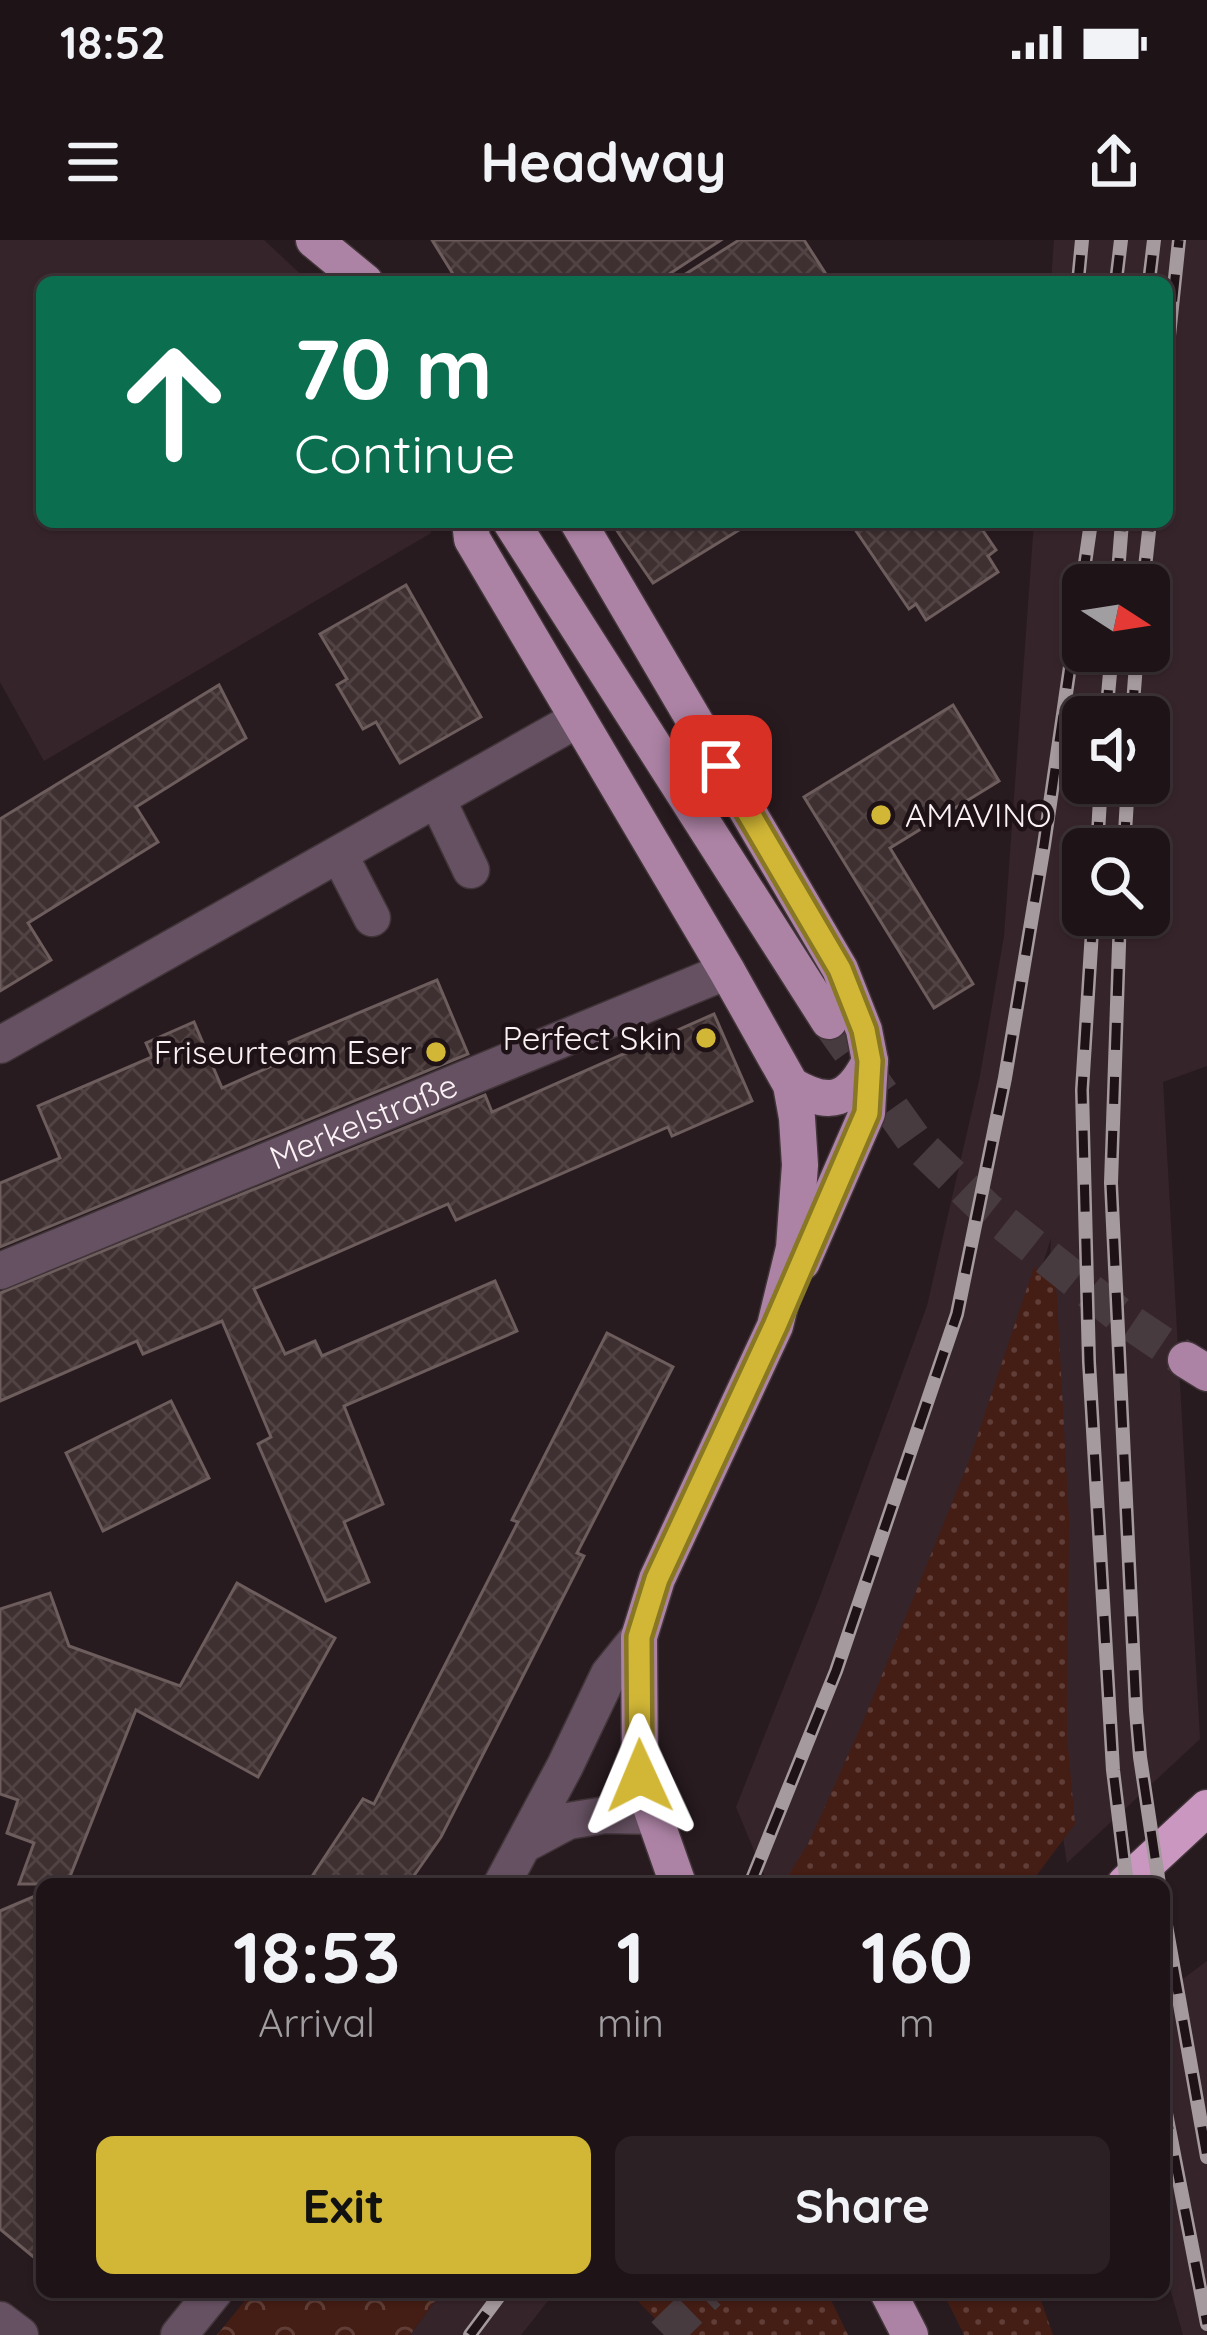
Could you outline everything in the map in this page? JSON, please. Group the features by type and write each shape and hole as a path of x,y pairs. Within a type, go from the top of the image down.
{"highway":[{"path":"1131,1878 1207,1808"}],"main road":[{"path":"314,240 361,276"},
{"path":"347,240 366,276"},
{"path":"471,528 472,539 791,1085 800,1165 794,1248 775,1326"},
{"path":"516,528 829,1021"},
{"path":"582,528 840,969 864,1030 870,1061 867,1113 775,1326 657,1579 639,1637 640,1776 676,1878"},
{"path":"791,1085 829,1100 859,1084 870,1061"},
{"path":"891,2298 910,2335"}],"street":[{"path":"0,1045 578,719"},
{"path":"437,799 471,870"},
{"path":"339,854 372,918"},
{"name":"Merkelstraße","path":"0,1270 727,971"},
{"path":"505,1878 609,1673 639,1637"},
{"path":"523,1845 568,1821 604,1815 654,1816"},
{"path":"179,2335 209,2298"},
{"path":"0,2320 20,2335"}],"shaded area":[{"path":"0,240 264,240 303,276 36,276 36,528 430,528 431,533 44,761 0,682"},
{"path":"1054,240 1207,240 1207,1066 1163,1082 1200,1739 1067,1863 1035,1661 1051,1238 971,1491 810,1878 766,1878 736,1807 927,1306 980,1076 1004,936 1034,528 1173,528 1173,276 1051,276"},
{"path":"1207,1961 1207,2335 1183,2335 1170,2288 1170,1989"},
{"path":"438,2298 550,2298 521,2335 410,2335"}],"green space":[{"path":"1034,1267 1056,1282 1069,1519 1067,1736 1075,1824 1034,1878 787,1878 809,1842 862,1724 969,1461"},
{"path":"247,2298 438,2298 410,2335 217,2335"},
{"path":"635,2298 830,2298 848,2335 671,2335"},
{"path":"946,2298 1040,2298 1053,2335 964,2335"}],"building":[{"path":"432,240 721,240 666,276 454,276"},
{"path":"739,240 804,240 827,276 682,276"},
{"path":"615,528 742,528 653,583"},
{"path":"854,528 981,528 996,550 988,556 998,572 926,620 916,604 909,609"},
{"path":"406,585 481,717 400,763 376,722 363,729 337,685 347,679 320,634"},
{"path":"219,685 246,738 136,807 158,842 28,923 51,960 0,991 0,819"},
{"path":"953,705 999,781 890,848 973,984 934,1008 804,797"},
{"path":"437,980 468,1054 0,1247 0,1183 60,1158 38,1106 152,1057 146,1043 194,1022 222,1088 294,1056 289,1042"},
{"path":"714,1014 752,1101 672,1136 668,1127 456,1220 448,1204 254,1289 285,1354 315,1341 322,1356 495,1281 517,1331 344,1406 383,1504 344,1522 369,1582 326,1601 258,1444 271,1437 222,1321 143,1354 137,1341 0,1401 0,1293 485,1095 492,1112"},
{"path":"607,1333 673,1367 577,1553 584,1556 441,1837 412,1878 311,1878 363,1799 374,1804 518,1522 512,1520"},
{"path":"171,1401 209,1478 103,1531 66,1453"},
{"path":"237,1583 335,1638 258,1777 136,1710 69,1878 36,1878 36,1884 19,1884 34,1843 7,1833 18,1800 0,1794 0,1609 50,1593 69,1646 180,1686"},
{"path":"36,1896 36,2259 0,2229 0,1911"}],"tunnel":[{"path":"829,1021 914,1140 986,1209 1122,1317 1186,1360"},
{"path":"664,2335 702,2298"}],"railway":[{"path":"1079,276 1082,240"},
{"path":"1117,276 1121,240"},
{"path":"1150,276 1154,240"},
{"path":"1173,298 1179,240"},
{"path":"752,1878 836,1671 957,1314 1005,1078 1090,528"},
{"path":"1119,564 1122,528"},
{"path":"1145,564 1149,528"},
{"path":"1108,696 1110,672"},
{"path":"1134,696 1135,672"},
{"path":"1098,828 1100,804"},
{"path":"1125,828 1127,804"},
{"path":"1092,936 1082,1090 1089,1362 1113,1770 1126,1878"},
{"path":"1119,936 1111,1183 1136,1711 1158,1878"},
{"path":"1170,1948 1207,2157"},
{"path":"1170,2134 1207,2324"},
{"path":"470,2335 498,2298"}],"place":[{"name":"AMAVINO","path":"881,815"},
{"name":"Perfect Skin","path":"706,1038"},
{"name":"Friseurteam Eser","path":"436,1052"}],"route":[{"path":"640,1776 639,1637 657,1579 775,1326 867,1113 870,1061 864,1030 840,969 721,766"}]}
